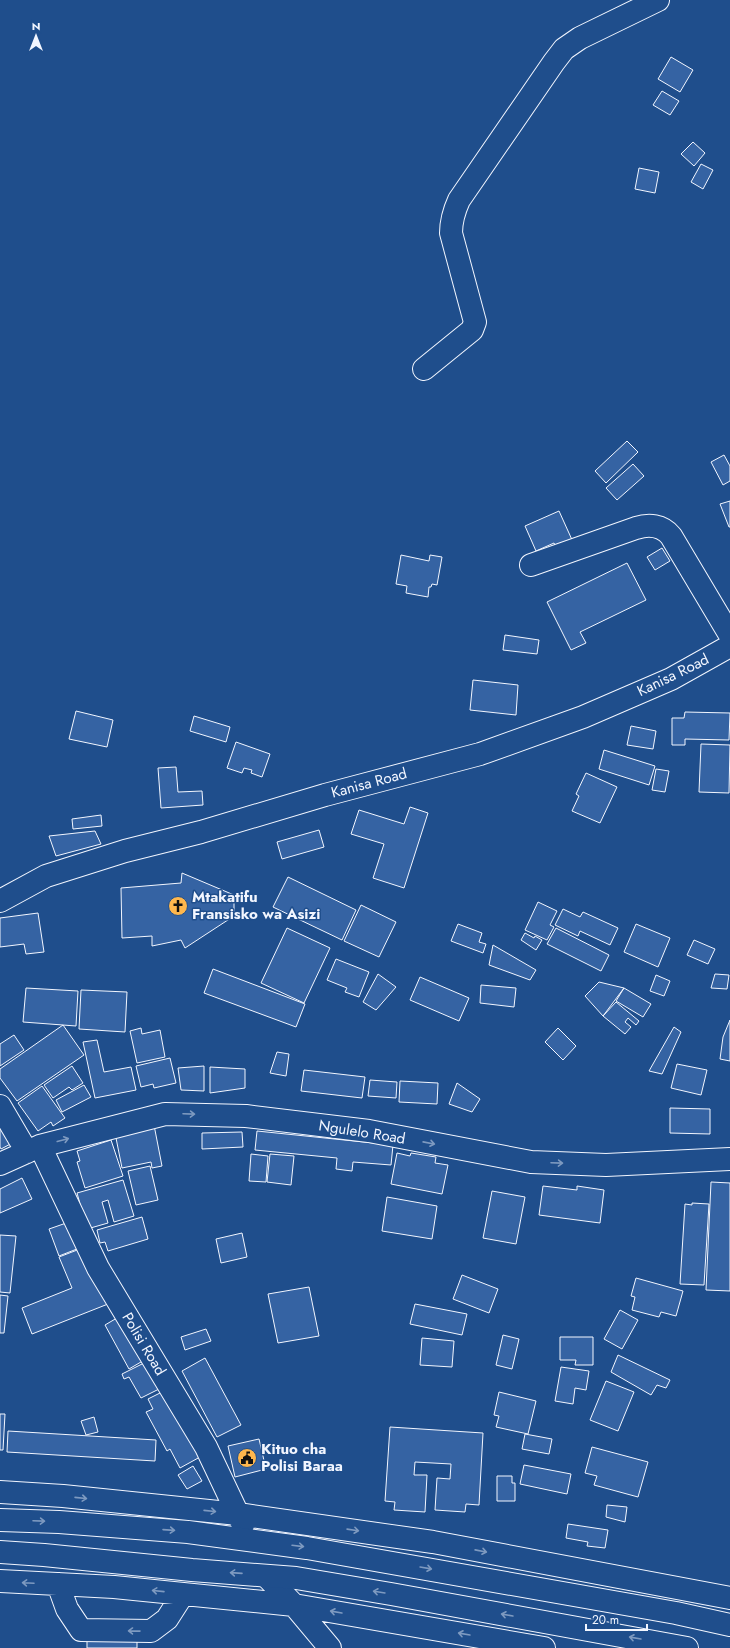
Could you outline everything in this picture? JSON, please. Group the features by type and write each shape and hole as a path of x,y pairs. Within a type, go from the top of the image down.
{"main road":[{"path":"424,369 472,330 475,322 451,233 451,223 459,200 564,49 580,38 658,0"},
{"path":"531,565 636,528 651,526 663,528 671,536 730,636"},
{"name":"Kanisa Road","path":"0,900 46,876 125,851 201,832 325,795 480,754 583,718 671,678 730,646"},
{"name":"Polisi Road","path":"0,1106 34,1149 98,1268 206,1447 250,1540"},
{"name":"Ngulelo Road","path":"0,1164 34,1149 164,1114 246,1116 369,1131 531,1162 606,1165 730,1159"},
{"path":"0,1492 63,1496 238,1514 433,1542 730,1598"},
{"path":"0,1520 59,1522 188,1532 307,1548 676,1613 730,1624"},
{"path":"0,1552 296,1578 687,1648"},
{"path":"266,1576 294,1605 330,1648"},
{"path":"0,1581 114,1587 294,1605 544,1648"},
{"path":"58,1584 67,1609 81,1630 151,1631 167,1619 183,1594"}],"building":[{"path":"671,57 693,70 680,92 658,79"},
{"path":"662,91 679,101 670,115 653,105"},
{"path":"693,142 705,153 694,166 681,154"},
{"path":"701,164 713,170 703,189 691,182"},
{"path":"639,168 659,172 655,193 635,189"},
{"path":"627,441 638,452 606,483 595,471"},
{"path":"724,455 730,466 730,481 723,485 711,462"},
{"path":"633,464 644,476 617,500 606,488"},
{"path":"730,501 730,527 729,527 720,504"},
{"path":"559,511 573,542 557,549 554,543 536,551 525,526"},
{"path":"662,548 670,561 655,570 647,557"},
{"path":"401,555 429,561 430,555 442,557 437,585 432,584 431,587 429,587 428,597 406,593 407,586 396,584"},
{"path":"627,563 646,600 580,632 586,643 571,650 547,602"},
{"path":"505,635 539,640 537,654 503,650"},
{"path":"473,680 518,685 516,715 470,710"},
{"path":"76,711 113,720 107,747 69,739"},
{"path":"685,712 730,713 729,740 685,739 685,745 672,745 672,718 684,718"},
{"path":"194,716 230,727 226,742 190,731"},
{"path":"631,726 656,731 653,749 627,745"},
{"path":"236,742 270,754 262,777 251,773 252,770 244,768 242,773 227,768"},
{"path":"701,744 730,745 729,793 699,792"},
{"path":"604,750 655,766 649,785 599,769"},
{"path":"176,767 178,792 202,791 203,805 161,808 158,768"},
{"path":"656,769 669,771 665,792 652,790"},
{"path":"586,773 617,787 600,823 572,811 579,796 576,794"},
{"path":"410,807 428,813 404,888 373,878 384,844 351,834 359,810 404,824"},
{"path":"101,815 102,826 73,829 72,819"},
{"path":"319,830 324,847 282,859 277,842"},
{"path":"95,831 101,844 56,856 49,836"},
{"name":"Mtakatifu Fransisko wa Asizi","path":"182,873 234,895 234,916 185,948 181,940 152,946 152,936 122,938 121,888 181,883"},
{"path":"288,877 356,910 342,940 273,907"},
{"path":"538,902 557,911 550,925 554,927 547,940 525,930"},
{"path":"361,905 396,922 379,957 344,941"},
{"path":"563,909 580,917 583,912 618,928 610,945 580,931 578,936 555,925"},
{"path":"38,913 44,952 26,954 24,944 0,947 0,918"},
{"path":"458,924 482,933 479,942 486,944 483,953 451,941"},
{"path":"636,924 670,938 658,967 624,952"},
{"path":"287,928 330,948 304,1003 261,983"},
{"path":"556,928 609,955 601,971 547,944"},
{"path":"525,933 542,940 536,950 521,940"},
{"path":"694,940 715,949 708,964 687,955"},
{"path":"493,945 536,970 530,980 489,965"},
{"path":"336,959 369,972 359,997 345,992 347,988 327,980"},
{"path":"213,969 305,1004 296,1027 204,993"},
{"path":"378,974 396,987 376,1010 363,1002"},
{"path":"715,974 729,975 727,989 711,988"},
{"path":"656,975 670,981 664,996 650,991"},
{"path":"420,977 469,998 459,1021 410,1000"},
{"path":"599,982 624,988 603,1016 585,996"},
{"path":"481,985 516,988 514,1007 480,1003"},
{"path":"26,988 78,991 76,1026 23,1022"},
{"path":"624,988 651,1004 643,1017 616,1001"},
{"path":"81,990 127,992 125,1032 79,1029"},
{"path":"616,1002 639,1021 636,1025 628,1018 625,1022 631,1027 625,1034 603,1016"},
{"path":"730,1020 730,1061 720,1059 723,1037"},
{"path":"63,1025 84,1055 17,1101 0,1078 0,1069"},
{"path":"674,1027 681,1032 662,1074 649,1071"},
{"path":"141,1028 142,1034 160,1030 165,1057 137,1063 130,1031"},
{"path":"558,1028 576,1046 563,1060 545,1042"},
{"path":"14,1035 24,1050 0,1066 0,1044"},
{"path":"97,1040 104,1072 131,1067 136,1090 95,1098 83,1042"},
{"path":"277,1052 289,1054 286,1076 270,1073"},
{"path":"170,1058 176,1083 154,1088 153,1084 141,1087 136,1066"},
{"path":"677,1064 707,1070 701,1095 671,1088"},
{"path":"72,1066 83,1083 72,1090 69,1087 53,1098 44,1085"},
{"path":"204,1066 204,1091 181,1090 178,1068"},
{"path":"210,1067 245,1069 245,1088 210,1093"},
{"path":"304,1070 365,1077 362,1098 301,1091"},
{"path":"370,1080 397,1082 396,1098 368,1096"},
{"path":"400,1081 438,1083 437,1104 399,1102"},
{"path":"457,1083 480,1099 472,1112 449,1104"},
{"path":"84,1085 91,1097 62,1112 56,1100"},
{"path":"42,1086 65,1118 53,1126 51,1122 38,1131 18,1103"},
{"path":"670,1108 710,1109 710,1134 670,1133"},
{"path":"0,1114 18,1140 1,1149 0,1147"},
{"path":"154,1125 162,1166 152,1168 151,1162 122,1168 115,1133"},
{"path":"257,1131 393,1145 391,1165 353,1162 352,1171 336,1169 337,1158 255,1150"},
{"path":"242,1132 243,1147 202,1149 202,1133"},
{"path":"111,1140 123,1176 85,1188 77,1162 80,1161 77,1151"},
{"path":"397,1153 410,1156 411,1153 436,1157 435,1163 448,1165 442,1194 391,1184"},
{"path":"251,1154 268,1156 266,1182 249,1181"},
{"path":"270,1154 294,1156 291,1185 267,1182"},
{"path":"150,1166 158,1200 136,1205 128,1171"},
{"path":"22,1178 32,1199 0,1213 0,1189"},
{"path":"123,1180 134,1216 114,1222 108,1200 102,1202 108,1223 87,1229 77,1193"},
{"path":"711,1182 730,1183 730,1291 706,1290"},
{"path":"543,1186 577,1190 577,1186 604,1190 600,1223 539,1215"},
{"path":"492,1191 525,1197 516,1244 483,1238"},
{"path":"387,1197 437,1206 432,1239 382,1231"},
{"path":"692,1203 709,1204 704,1285 680,1284 685,1204 692,1205"},
{"path":"142,1217 148,1239 108,1251 105,1242 100,1243 97,1230"},
{"path":"72,1221 82,1247 59,1256 49,1229"},
{"path":"242,1233 247,1257 221,1263 216,1239"},
{"path":"0,1235 16,1236 10,1293 0,1292"},
{"path":"85,1247 108,1304 32,1334 22,1308 72,1288 59,1257"},
{"path":"462,1275 498,1289 489,1313 453,1299"},
{"path":"636,1278 683,1291 676,1316 661,1312 659,1317 632,1310 635,1297 631,1296"},
{"path":"309,1287 319,1336 278,1343 268,1294"},
{"path":"0,1295 8,1296 4,1333 0,1333"},
{"path":"415,1304 467,1314 462,1335 410,1324"},
{"path":"620,1310 638,1320 622,1349 604,1339"},
{"path":"122,1315 146,1359 129,1369 105,1325"},
{"path":"206,1329 211,1341 185,1350 181,1337"},
{"path":"503,1335 519,1339 512,1369 496,1365"},
{"path":"560,1337 593,1337 593,1365 575,1365 576,1360 560,1360"},
{"path":"422,1338 454,1341 452,1367 420,1365"},
{"path":"618,1355 670,1380 666,1388 657,1385 651,1395 611,1372"},
{"path":"205,1358 241,1425 217,1437 182,1371"},
{"path":"148,1361 161,1388 141,1398 129,1377 124,1379 122,1374"},
{"path":"561,1367 589,1371 586,1390 575,1388 573,1404 555,1401"},
{"path":"606,1381 634,1392 618,1431 590,1420"},
{"path":"164,1391 200,1457 180,1468 170,1449 167,1451 146,1412 153,1409 148,1399"},
{"path":"499,1392 536,1401 528,1434 496,1427 499,1416 494,1415"},
{"path":"0,1414 5,1414 3,1450 0,1450"},
{"path":"94,1417 98,1432 86,1435 81,1421"},
{"path":"390,1427 483,1433 479,1505 466,1504 465,1512 435,1510 437,1478 450,1479 451,1464 415,1462 414,1475 427,1475 425,1512 394,1510 395,1502 385,1501"},
{"path":"8,1431 156,1440 155,1461 7,1452"},
{"path":"525,1434 552,1439 549,1454 522,1449"},
{"name":"Kituo cha Polisi Baraa","path":"259,1439 266,1469 235,1477 228,1446"},
{"path":"592,1447 648,1462 638,1497 594,1485 597,1476 585,1473"},
{"path":"524,1465 571,1474 567,1494 520,1484"},
{"path":"193,1466 202,1481 187,1489 178,1475"},
{"path":"497,1476 512,1476 512,1483 515,1483 515,1501 497,1501"},
{"path":"607,1505 627,1507 625,1522 606,1517"},
{"path":"568,1524 608,1530 605,1548 587,1546 588,1542 566,1538"},
{"path":"87,1634 137,1635 137,1648 87,1648"}],"place":[{"name":"Mtakatifu Fransisko wa Asizi","path":"178,906"},
{"name":"Kituo cha Polisi Baraa","path":"247,1458"}]}
